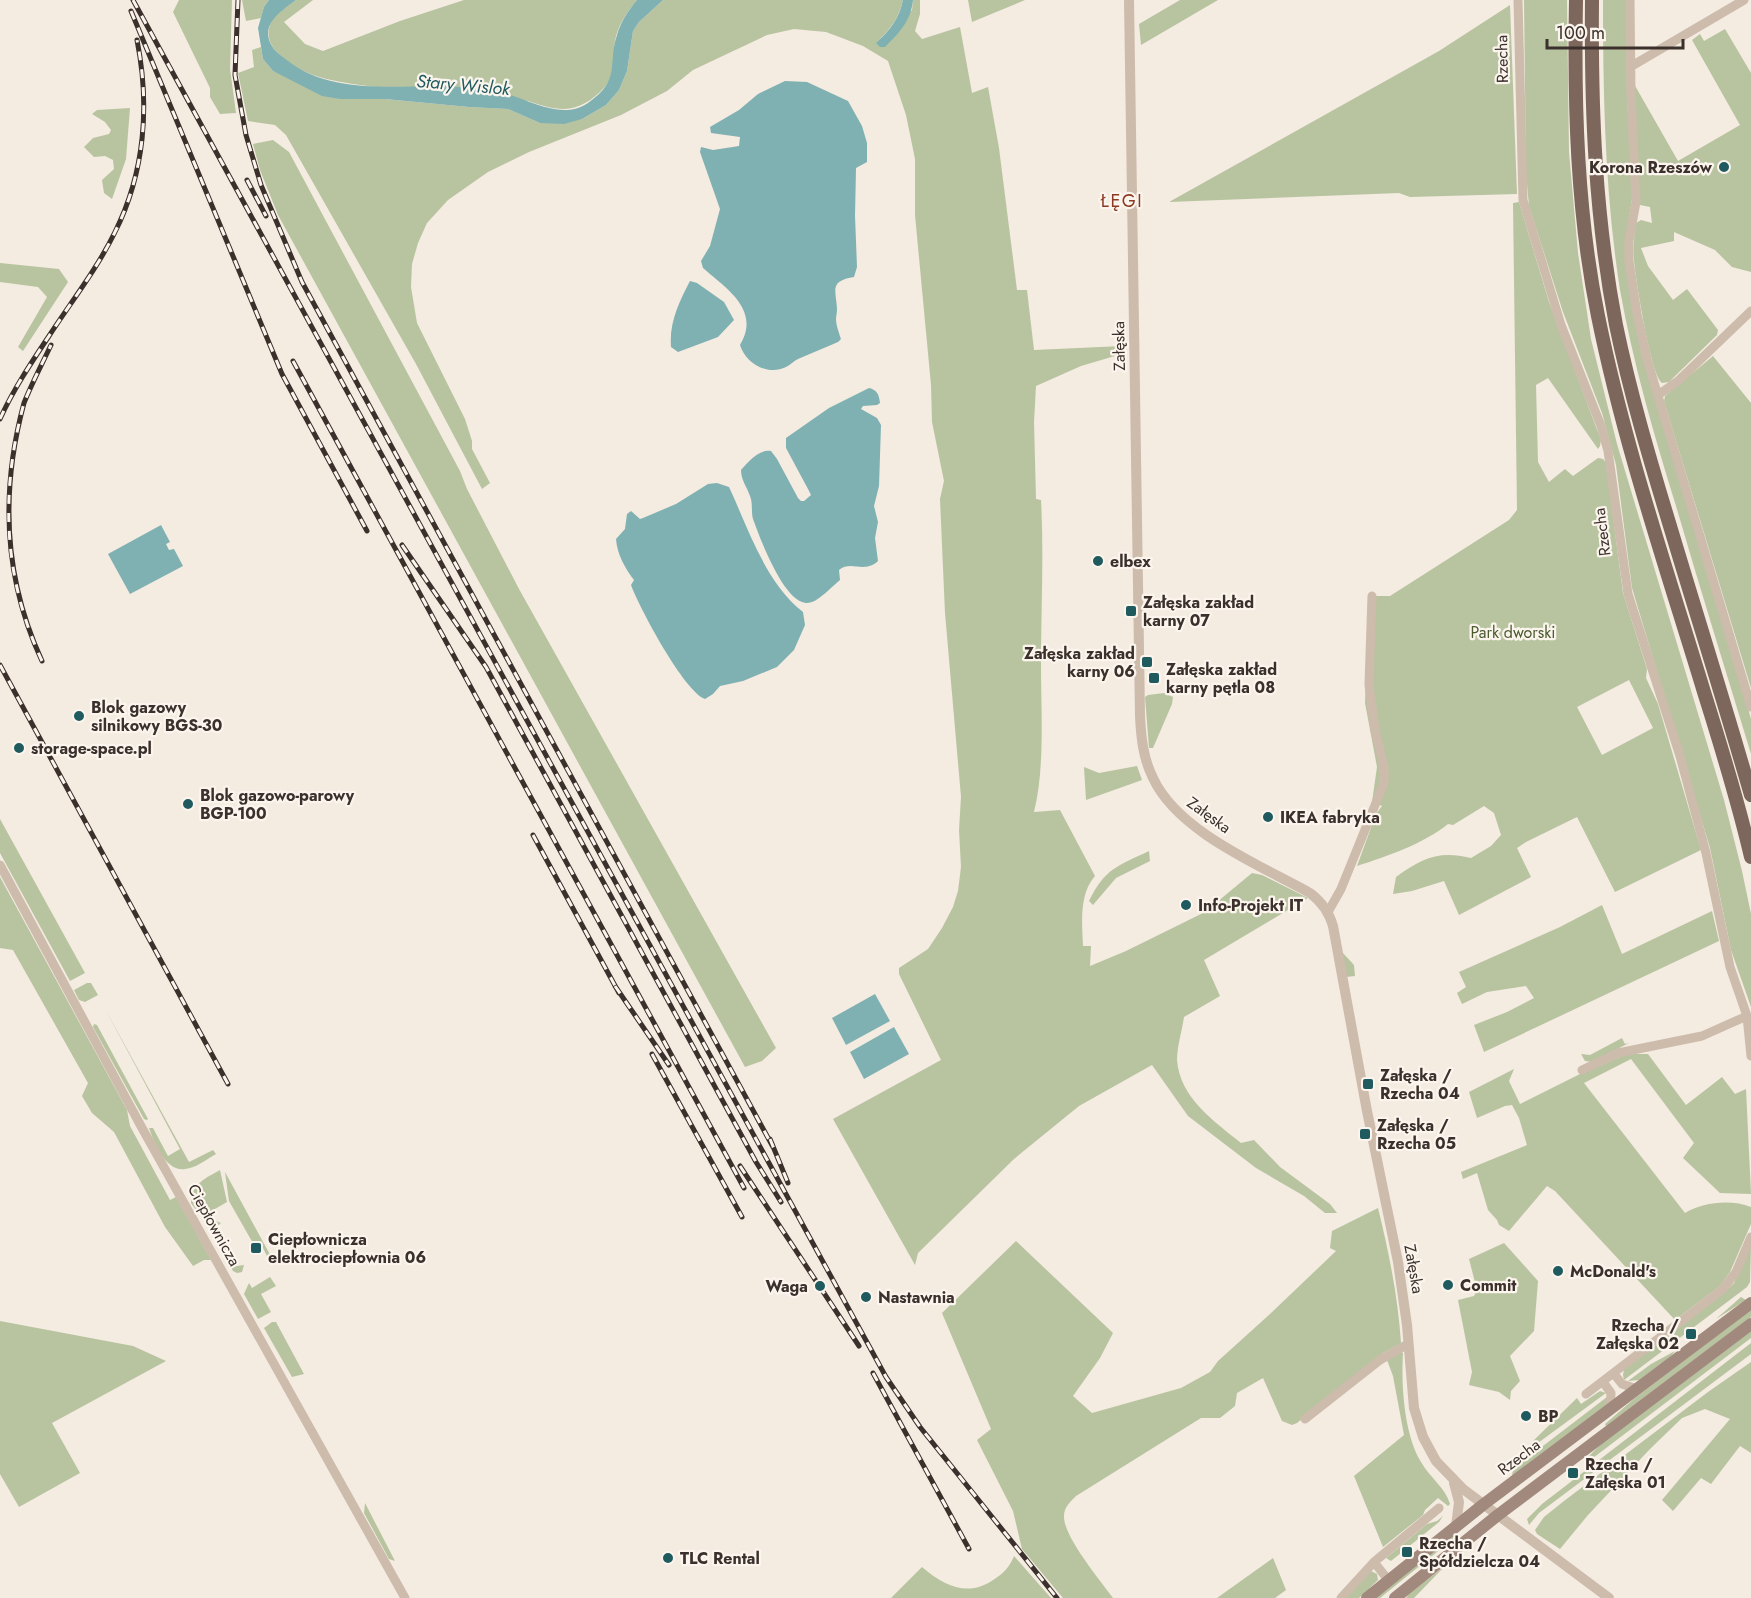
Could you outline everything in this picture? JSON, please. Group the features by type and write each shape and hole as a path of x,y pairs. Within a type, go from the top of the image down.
{"main road":[{"path":"1576,0 1577,127 1586,234 1598,314 1636,468 1727,768 1751,857"},
{"path":"1592,0 1592,128 1601,228 1616,325 1630,388 1652,466 1751,795"},
{"name":"Rzecha","path":"1368,1598 1484,1504 1751,1303"},
{"name":"Rzecha","path":"1395,1598 1498,1515 1751,1324"}],"street":[{"name":"Załęska","path":"1129,0 1139,691 1142,743 1153,779 1167,802 1183,818 1220,843 1310,893 1328,912 1333,926 1398,1262 1405,1302 1411,1387 1418,1426 1436,1461 1453,1480 1609,1598"},
{"name":"Rzecha","path":"1518,0 1523,200 1562,325 1601,426 1608,451 1628,594 1680,756 1706,853 1730,967 1747,1016 1751,1056"},
{"path":"1630,0 1630,67 1636,202 1629,241 1629,261 1637,314 1647,358 1751,707"},
{"path":"1630,67 1744,0"},
{"path":"1658,395 1678,381 1751,312"},
{"path":"1328,912 1341,889 1384,783 1384,767 1375,730 1369,685 1372,596"},
{"name":"Ciepłownicza","path":"0,865 142,1128 405,1598"},
{"path":"1582,1070 1618,1053 1702,1036 1747,1016"},
{"path":"1586,1394 1723,1289 1736,1272 1751,1237"},
{"path":"1305,1419 1380,1360 1408,1344"},
{"path":"1614,1374 1622,1384 1637,1389"},
{"path":"1603,1382 1611,1393 1610,1409"},
{"name":"Załęska","path":"1453,1480 1459,1502 1456,1526"},
{"path":"1341,1598 1374,1562 1439,1508"},
{"path":"1374,1562 1389,1581"}],"green space":[{"path":"179,0 232,0 230,69 236,113 220,114 210,97 210,88 173,12"},
{"path":"242,0 269,0 261,18 246,21"},
{"path":"296,0 313,0 284,22 305,44 323,51 400,21 464,0 637,0 618,31 613,68 608,83 582,105 557,109 528,101 362,85 331,80 308,73 284,59 275,50 270,40 269,29 274,17"},
{"path":"663,0 903,0 893,23 876,43 912,10 913,0 920,0 920,14 915,31 922,39 960,27 972,93 988,87 999,148 1017,290 1027,290 1034,350 1122,346 1125,353 1081,366 1036,386 1034,422 1036,499 1041,500 1042,541 1042,740 1040,777 1034,812 1060,810 1095,876 1086,891 1083,909 1083,946 1091,946 1090,966 1205,912 1252,873 1262,875 1308,898 1204,960 1220,996 1184,1017 1177,1060 1184,1086 1200,1108 1241,1143 1254,1140 1280,1167 1330,1204 1337,1213 1325,1213 1304,1196 1256,1168 1188,1116 1152,1065 1079,1106 1014,1159 918,1253 915,1265 833,1119 941,1060 899,974 899,968 928,949 942,928 958,891 961,867 959,830 961,797 945,613 940,499 944,481 932,422 931,385 915,215 915,159 906,115 888,61 863,46 826,32 794,29 767,35 693,70 667,91 621,115 529,152 488,172 448,200 427,223 418,243 412,264 411,287 417,323 465,419 472,441 472,449 490,483 482,489 416,364 286,135 275,125 248,121 238,73 254,67 252,50 261,47 263,59 273,71 340,99 385,99 508,109 540,123 582,119 606,105 619,90 627,71 633,31 639,22"},
{"path":"968,0 1025,0 972,22"},
{"path":"1180,0 1218,0 1141,45 1139,24"},
{"path":"1524,0 1567,0 1569,152 1578,253 1591,339 1617,444 1724,800 1742,871 1751,914 1751,1007 1731,950 1710,848 1632,588 1616,465 1602,413 1563,312 1529,206 1526,173"},
{"path":"1603,0 1626,0 1627,96 1633,192 1625,244 1630,289 1751,719 1751,754 1652,426 1625,317 1615,254 1608,182 1604,109"},
{"path":"1510,5 1517,194 1410,197 1399,193 1169,202 1439,51"},
{"path":"1725,29 1751,73 1751,272 1732,267 1715,250 1674,232 1674,241 1641,248 1648,266 1673,300 1687,289 1718,330 1717,335 1669,382 1662,383 1657,376 1648,345 1634,261 1636,223 1641,220 1652,223 1650,207 1640,205 1634,84 1678,161 1740,125 1692,40 1700,34 1704,41"},
{"path":"130,108 126,159 112,199 104,193 102,180 114,169 113,160 105,156 94,157 84,147 93,138 109,134 111,130 105,122 92,114 97,110"},
{"path":"273,140 289,152 460,471 519,589 776,1048 762,1061 745,1067 278,215 260,170 253,144"},
{"name":"Park dworski","path":"1519,202 1549,302 1601,440 1598,449 1548,378 1536,385 1538,462 1549,482 1565,469 1573,476 1598,458 1603,459 1606,463 1623,593 1647,669 1646,678 1658,704 1701,850 1615,892 1577,817 1517,848 1531,877 1459,915 1444,881 1393,894 1396,877 1431,857 1449,855 1471,858 1491,846 1501,835 1494,813 1484,806 1453,825 1448,824 1393,854 1357,866 1376,814 1382,806 1372,802 1377,767 1365,703 1369,596 1390,596 1509,520 1517,510 1513,203","holes":["1629,680 1653,728 1602,755 1577,707"]},
{"path":"0,263 59,269 68,282 23,351 18,347 47,297 38,287 0,282"},
{"path":"1713,356 1751,403 1751,688 1664,401 1665,396"},
{"path":"1164,693 1173,697 1172,704 1153,748 1149,748 1145,697"},
{"path":"1137,766 1142,780 1086,800 1084,767 1099,773"},
{"path":"0,819 85,973 70,981 0,853"},
{"path":"1149,851 1150,861 1116,878 1093,905 1089,901 1101,881 1113,869"},
{"path":"0,877 127,1110 130,1126 170,1200 176,1197 211,1260 204,1260 193,1266 165,1227 114,1132 92,1113 82,1096 88,1083 13,950 0,948"},
{"path":"1602,905 1622,954 1712,911 1719,941 1484,1052 1474,1025 1534,998 1526,986 1487,992 1462,1004 1457,993 1466,987 1459,972 1560,927"},
{"path":"1342,952 1354,965 1355,976 1346,977"},
{"path":"91,983 98,995 85,1002 79,1000 74,990"},
{"path":"104,1007 189,1162 213,1150 216,1154 185,1169 172,1166 162,1155 149,1128 153,1128 168,1156 180,1149"},
{"path":"94,1024 97,1025 147,1120 144,1119 93,1027"},
{"path":"1622,1038 1625,1044 1629,1043 1592,1062 1585,1061 1581,1054 1590,1055"},
{"path":"1627,1054 1648,1054 1686,1105 1722,1077 1735,1094 1746,1089 1751,1194 1720,1193 1683,1158 1694,1143 1631,1059 1584,1083 1685,1213 1700,1206 1726,1202 1751,1207 1751,1224 1730,1272 1720,1286 1675,1320 1555,1191 1547,1186 1509,1231 1499,1225 1488,1210 1477,1173 1463,1179 1461,1172 1527,1145 1519,1118 1512,1105 1477,1118 1469,1092 1514,1069 1509,1081 1520,1104 1582,1073"},
{"path":"220,1170 227,1202 208,1213 198,1213 191,1203 196,1186"},
{"path":"225,1172 274,1262 271,1264 260,1242 254,1245 229,1201"},
{"path":"1378,1208 1398,1309 1401,1343 1383,1353 1297,1423 1292,1425 1282,1421 1263,1378 1237,1393 1235,1406 1220,1418 1201,1418 1076,1496 1065,1510 1065,1525 1083,1558 1113,1598 1063,1598 1022,1549 1013,1511 977,1440 991,1429 942,1313 1016,1241 1113,1333 1100,1358 1073,1396 1092,1413 1181,1388 1210,1372 1218,1361 1336,1251 1330,1248 1332,1231"},
{"path":"213,1220 221,1223 216,1227 237,1266 244,1265 242,1272 233,1271 210,1229 210,1223"},
{"path":"1504,1243 1538,1281 1534,1331 1510,1356 1520,1381 1511,1391 1510,1400 1499,1392 1469,1385 1472,1372 1458,1300 1474,1296 1477,1290 1469,1259"},
{"path":"1751,1246 1750,1282 1747,1287 1624,1380 1624,1369 1734,1283"},
{"path":"270,1277 276,1286 261,1294 271,1312 258,1319 244,1294 249,1283 252,1288"},
{"path":"1741,1297 1746,1300 1716,1319"},
{"path":"1751,1310 1751,1317 1606,1426 1605,1424 1635,1398"},
{"path":"0,1321 133,1346 166,1361 52,1423 80,1473 19,1507 0,1474"},
{"path":"276,1322 304,1374 292,1377 264,1328"},
{"path":"1751,1331 1751,1338 1589,1461 1587,1458 1600,1445"},
{"path":"1751,1343 1751,1354 1539,1513 1529,1525 1527,1519 1542,1504"},
{"path":"1675,1351 1639,1380 1628,1381 1651,1364"},
{"path":"1399,1352 1403,1353 1403,1394 1407,1424 1415,1451 1445,1493 1450,1504 1448,1506 1438,1498 1425,1510 1423,1515 1383,1547 1354,1476 1404,1435 1393,1376 1387,1360"},
{"path":"1751,1362 1751,1453 1740,1446 1711,1484 1701,1478 1673,1511 1662,1500 1730,1419 1705,1409 1682,1418 1588,1515 1560,1549 1537,1534 1535,1530 1544,1517"},
{"path":"1600,1391 1606,1393 1519,1457 1577,1398 1581,1404"},
{"path":"1607,1397 1608,1404 1512,1476 1513,1469"},
{"path":"365,1503 395,1561 389,1559 364,1513"},
{"path":"1443,1516 1439,1522 1391,1561 1386,1558 1427,1524"},
{"path":"1456,1532 1458,1535 1380,1598 1375,1598"},
{"path":"1014,1556 1051,1598 891,1598 922,1567 949,1585 967,1589 977,1588 1002,1573"},
{"path":"1273,1558 1286,1590 1275,1598 1217,1598"},
{"path":"1445,1566 1414,1598 1406,1598 1409,1594"},
{"path":"1371,1571 1377,1574 1378,1580 1359,1598 1346,1598"}],"water":[{"path":"269,0 296,0 274,19 268,32 272,46 277,53 307,73 349,84 492,90 542,106 566,110 588,103 605,86 612,71 614,46 619,30 625,16 637,0 663,0 639,22 633,31 627,71 619,90 606,105 582,119 564,124 540,123 508,109 322,96 273,71 263,59 258,28 264,7"},
{"path":"903,0 913,0 910,14 899,32 885,47 880,47 876,43 893,24"},
{"path":"785,81 807,82 848,101 862,126 867,143 867,162 856,168 857,267 854,277 837,284 835,292 836,321 841,339 786,367 772,370 758,366 747,358 740,345 745,333 744,311 731,292 703,268 701,261 710,246 720,209 700,152 701,147 713,150 739,146 740,137 711,133 710,127 739,110 758,94"},
{"path":"690,281 697,283 724,302 734,320 718,337 678,352 671,347 673,321"},
{"path":"869,388 877,393 880,403 863,406 861,409 877,418 881,425 879,486 874,506 878,522 875,538 878,561 873,565 863,567 844,567 839,570 840,580 819,598 806,603 797,600 789,592 774,567 753,519 751,499 741,470 758,454 771,451 798,498 804,501 811,495 786,448 786,438 829,408"},
{"path":"717,483 729,487 768,571 778,586 803,612 805,625 794,650 777,667 743,681 720,686 705,699 696,693 686,681 653,630 631,585 634,580 622,561 616,539 625,529 627,514 631,511 640,519 676,504 708,484"},
{"path":"161,525 170,542 166,544 169,550 174,549 183,566 130,594 108,554"},
{"path":"875,994 890,1021 846,1045 832,1018"},
{"path":"894,1027 909,1054 864,1079 850,1052"}],"railway":[{"path":"133,0 886,1377 920,1427 1057,1598"},
{"path":"238,0 235,75 246,135 261,185 302,282 773,1147"},
{"path":"131,11 282,374 367,531"},
{"path":"0,419 29,366 100,259 125,209 139,162 144,113 137,40"},
{"path":"247,180 266,216"},
{"path":"42,661 19,598 9,534 9,502 11,469 24,403 51,345"},
{"path":"293,361 744,1188"},
{"path":"402,545 486,667 756,1162 781,1202"},
{"path":"0,665 228,1084"},
{"path":"533,835 619,993"},
{"path":"615,986 669,1065"},
{"path":"652,1054 742,1217"},
{"path":"770,1139 788,1183"},
{"path":"740,1166 859,1346"},
{"path":"873,1373 969,1549"}],"place":[{"name":"Korona Rzeszów","path":"1724,167"},
{"name":"elbex","path":"1098,561"},
{"name":"Załęska zakład karny 07","path":"1131,611"},
{"name":"Załęska zakład karny 06","path":"1147,662"},
{"name":"Załęska zakład karny pętla 08","path":"1154,678"},
{"name":"Blok gazowy silnikowy BGS-30","path":"79,716"},
{"name":"storage-space.pl","path":"19,748"},
{"name":"Blok gazowo-parowy BGP-100","path":"188,804"},
{"name":"IKEA fabryka","path":"1268,817"},
{"name":"Info-Projekt IT","path":"1186,905"},
{"name":"Załęska / Rzecha 04","path":"1368,1084"},
{"name":"Załęska / Rzecha 05","path":"1365,1134"},
{"name":"Ciepłownicza elektrociepłownia 06","path":"256,1248"},
{"name":"McDonald's","path":"1558,1271"},
{"name":"Commit","path":"1448,1285"},
{"name":"Waga","path":"820,1286"},
{"name":"Nastawnia","path":"866,1297"},
{"name":"Rzecha / Załęska 02","path":"1691,1334"},
{"name":"BP","path":"1526,1416"},
{"name":"Rzecha / Załęska 01","path":"1573,1473"},
{"name":"Rzecha / Spółdzielcza 04","path":"1407,1552"},
{"name":"TLC Rental","path":"668,1558"}],"district":[{"name":"ŁĘGI","path":"1122,201"}],"water label":[{"name":"Stary Wislok","path":"463,85"}]}
